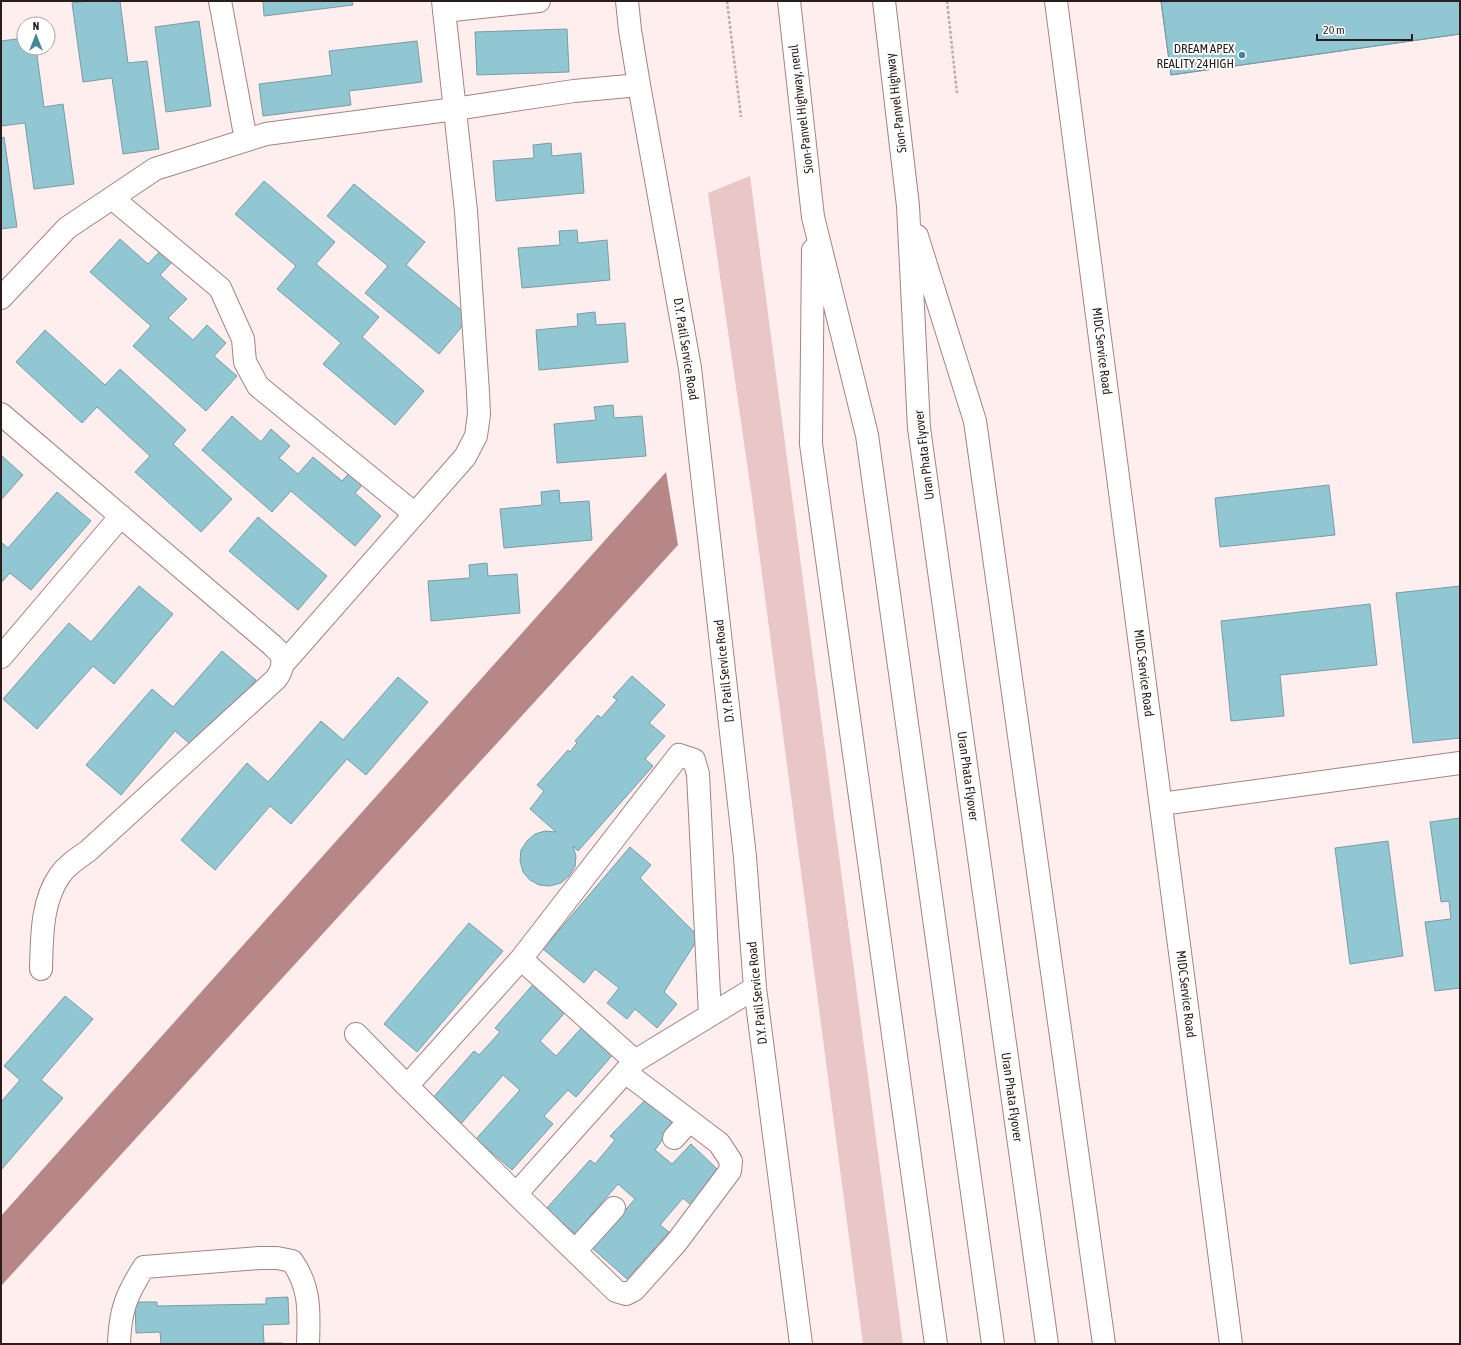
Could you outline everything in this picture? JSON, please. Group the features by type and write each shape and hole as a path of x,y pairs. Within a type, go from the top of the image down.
{"main road":[{"path":"220,1 246,140"},
{"path":"283,664 465,457 476,436 479,414 472,280 444,6 539,1"},
{"name":"D.Y. Patil Service Road","path":"627,1 639,85 690,368 744,850 755,988 801,1344"},
{"name":"Sion-Panvel Highway, nerul","path":"789,1 814,217"},
{"name":"Sion-Panvel Highway","path":"884,1 908,206"},
{"name":"MIDC Service Road","path":"1056,1 1231,1344"},
{"path":"1,298 67,228 155,169 266,134 455,109 574,91 639,85"},
{"path":"112,198 220,288 243,339 245,362 258,386 415,514"},
{"path":"908,206 975,421 1104,1344"},
{"name":"Uran Phata Flyover","path":"908,206 919,428 1047,1344"},
{"path":"814,217 867,435 993,1344"},
{"path":"814,217 811,444 936,1344"},
{"path":"1,414 272,645 282,655 283,664 282,672 276,679 88,851 70,864 59,876 49,897 44,919 41,969"},
{"path":"1,657 120,516"},
{"path":"407,1086 521,959 680,755 694,760 698,774 710,1015"},
{"path":"1161,804 1460,763"},
{"path":"356,1034 516,1194 616,1291 626,1294 634,1290 676,1242 730,1171 731,1161 719,1143 689,1121 630,1066 521,959"},
{"path":"516,1194 630,1066 755,988"},
{"path":"674,1138 689,1121"},
{"path":"575,1251 614,1208"},
{"path":"105,1344 120,1320 130,1290 144,1267 277,1258 292,1261 299,1270 310,1304 308,1344"},
{"path":"118,1344 120,1320"}],"path":[{"path":"727,1 741,117"},
{"path":"947,1 958,93"}],"shaded area":[{"path":"750,176 903,1344 863,1344 752,498 708,193"},
{"path":"666,472 678,545 1,1286 1,1216"}],"building":[{"path":"88,1 120,1 128,63 147,61 159,149 123,154 112,78 83,82 72,3"},
{"path":"263,1 352,1 353,5 264,16"},
{"name":"DREAM APEX REALITY 24HIGH","path":"1161,1 1460,1 1460,34 1171,75"},
{"name":"DREAM APEX REALITY 24HIGH","path":"1161,1 1460,1 1460,34 1171,75"},
{"path":"199,21 211,106 166,112 155,27"},
{"path":"567,29 569,72 477,75 475,32"},
{"path":"16,39 16,56 37,56 44,107 63,104 74,184 34,189 25,123 1,126 1,41"},
{"path":"417,41 422,82 349,91 351,105 263,116 259,84 332,75 329,51"},
{"path":"4,137 17,227 1,229 1,138"},
{"path":"551,143 552,156 581,153 584,193 496,201 493,161 534,158 533,145"},
{"path":"264,181 335,242 316,264 379,317 362,337 424,391 395,425 323,364 341,343 277,289 296,266 235,214"},
{"path":"354,184 425,242 406,265 470,317 439,354 365,293 388,266 327,216"},
{"path":"577,230 578,243 607,240 610,280 522,288 518,248 560,245 559,231"},
{"path":"120,239 148,264 163,248 175,259 160,275 187,299 168,318 193,340 207,325 226,343 214,356 237,376 206,411 133,346 151,326 90,272"},
{"path":"595,312 596,325 625,323 628,362 539,370 536,330 578,326 577,314"},
{"path":"45,330 105,385 120,369 186,430 173,444 232,499 201,532 135,472 150,456 97,407 82,423 16,362"},
{"path":"613,405 614,418 642,416 646,456 557,463 554,424 596,420 594,407"},
{"path":"232,416 261,442 271,429 290,446 279,458 298,474 313,457 342,481 352,470 365,482 355,493 381,516 355,546 291,491 272,512 202,450"},
{"path":"1,455 23,475 1,500"},
{"path":"1329,485 1335,535 1220,547 1215,498"},
{"path":"559,490 560,503 589,501 592,540 504,548 500,509 542,505 541,492"},
{"path":"57,492 91,521 31,590 10,573 1,583 1,542 8,548"},
{"path":"258,517 327,576 298,610 229,551"},
{"path":"487,563 488,576 517,574 520,613 431,621 428,581 470,578 469,565"},
{"path":"139,586 173,614 114,684 93,666 37,729 3,699 69,623 91,642"},
{"path":"1460,586 1460,738 1413,743 1396,593"},
{"path":"1370,604 1377,665 1280,675 1284,716 1231,721 1221,621"},
{"path":"222,651 256,680 196,749 175,731 121,795 86,765 152,689 173,707"},
{"path":"632,676 665,705 649,723 665,736 645,759 653,766 578,851 573,846 576,856 575,867 569,876 561,883 550,886 539,885 530,880 523,872 520,861 521,850 527,841 535,834 545,831 556,832 530,809 544,791 537,785 568,750 570,752 577,743 575,741 598,715 601,718 617,700 613,697"},
{"path":"398,677 428,702 366,775 347,759 291,824 270,806 215,870 181,840 247,763 268,782 321,721 343,740"},
{"path":"1460,818 1460,988 1435,991 1425,922 1451,919 1449,901 1441,902 1430,822"},
{"path":"1388,841 1403,956 1350,964 1335,848"},
{"path":"630,847 651,865 640,878 699,937 664,992 677,1004 657,1028 635,1009 627,1019 607,1003 619,988 595,969 584,983 543,949"},
{"path":"469,923 503,951 417,1052 384,1024"},
{"path":"536,981 568,1009 540,1041 556,1056 585,1024 616,1051 576,1097 568,1090 544,1116 553,1124 512,1170 476,1139 520,1090 503,1075 460,1125 431,1100 474,1051 479,1055 500,1032 495,1028"},
{"path":"65,996 93,1019 41,1080 63,1098 1,1170 1,1102 20,1080 4,1066"},
{"path":"646,1099 674,1124 655,1150 672,1164 691,1144 717,1169 691,1205 683,1198 660,1225 669,1232 627,1279 592,1248 635,1199 618,1184 575,1234 546,1209 590,1160 595,1164 615,1140 610,1136"},
{"path":"288,1297 289,1324 263,1325 264,1343 283,1344 161,1344 160,1332 136,1333 135,1302 157,1302 157,1306 266,1304 266,1298"}],"place":[{"name":"DREAM APEX REALITY 24HIGH","path":"1242,55"}]}
